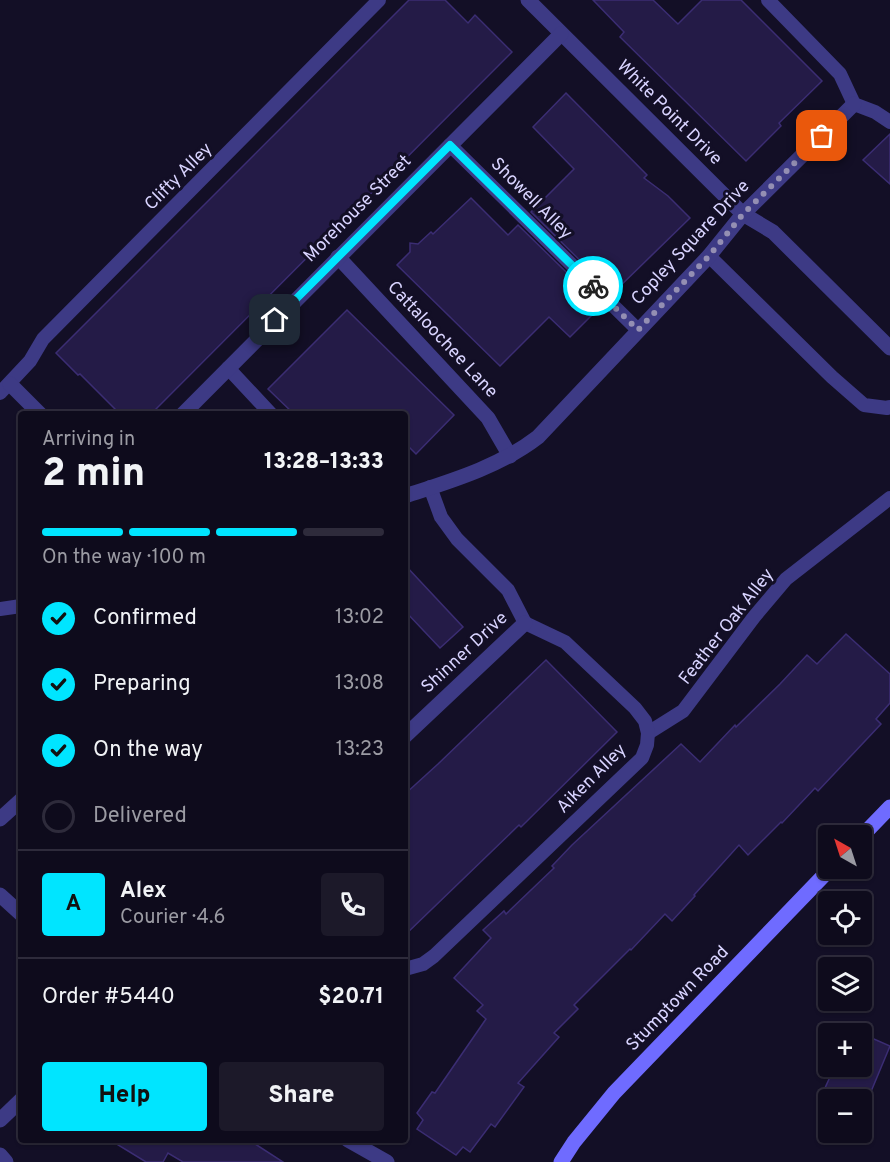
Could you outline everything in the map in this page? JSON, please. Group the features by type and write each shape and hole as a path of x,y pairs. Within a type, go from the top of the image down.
{"street":[{"name":"White Point Drive","path":"528,0 743,214 773,232 890,348"},
{"name":"Morehouse Street","path":"186,411 561,34"},
{"name":"Copley Square Drive","path":"408,495 510,456 538,437 709,256 743,214 854,104"},
{"name":"Cattaloochee Lane","path":"338,257 488,418 510,456"},
{"path":"5,388 36,411"},
{"name":"Shinner Drive","path":"408,733 525,623"},
{"path":"0,819 18,803"},
{"path":"872,826 890,807"},
{"name":"Stumptown Road","path":"561,1162 574,1142 614,1093 820,879"},
{"path":"0,895 18,912"},
{"path":"0,1119 18,1103"},
{"path":"353,1143 387,1162"},
{"path":"0,1155 6,1162"}],"lane":[{"name":"Clifty Alley","path":"5,388 30,361 43,339 379,0"},
{"path":"768,0 840,74 854,104 875,112 890,122"},
{"name":"Showell Alley","path":"450,145 638,330"},
{"path":"709,256 832,377 864,405 889,410"},
{"path":"228,368 268,411"},
{"path":"430,487 441,517 457,539 508,590 525,623"},
{"name":"Feather Oak Alley","path":"648,733 683,711 754,617 786,579 890,498"},
{"path":"0,609 18,606"},
{"name":"Aiken Alley","path":"408,968 423,964 435,956 642,758 647,745 648,733 645,721 635,708 565,642 525,623"}],"building":[{"path":"409,0 445,0 468,23 475,15 512,52 154,411 117,411 56,353"},
{"path":"593,0 653,0 678,24 702,0 741,0 822,81 779,123 781,126 746,161 620,37 624,32"},
{"path":"566,93 647,175 644,178 668,196 690,218 613,293 531,212 574,169 533,127"},
{"path":"890,134 890,184 863,160"},
{"path":"471,198 508,235 518,225 601,306 570,337 549,317 500,366 397,265 410,252 410,243 418,244 431,232 433,234"},
{"path":"347,310 454,415 416,454 408,446 408,411 291,411 268,389"},
{"path":"408,568 463,627 440,648 408,614"},
{"path":"846,634 890,674 890,703 876,719 881,724 818,791 815,788 748,855 739,845 672,921 665,914 574,1005 578,1009 554,1033 559,1037 518,1083 524,1087 495,1127 491,1124 470,1152 463,1147 456,1155 417,1129 423,1120 417,1113 432,1092 435,1093 486,1019 477,1011 483,1005 454,978 491,938 483,930 504,911 506,914 554,868 552,866 572,845 681,744 700,762 807,655 817,664"},
{"path":"546,660 617,732 521,827 519,825 408,932 408,791"},
{"path":"872,1038 890,1046 872,1089 825,1088 830,1077 872,1077"},
{"path":"115,1143 254,1143 283,1162 183,1162 168,1153 163,1162 146,1162"}],"way so far":[{"path":"593,286 638,330 709,256 743,214 822,136"}],"route":[{"path":"275,320 450,145 593,286"}]}
